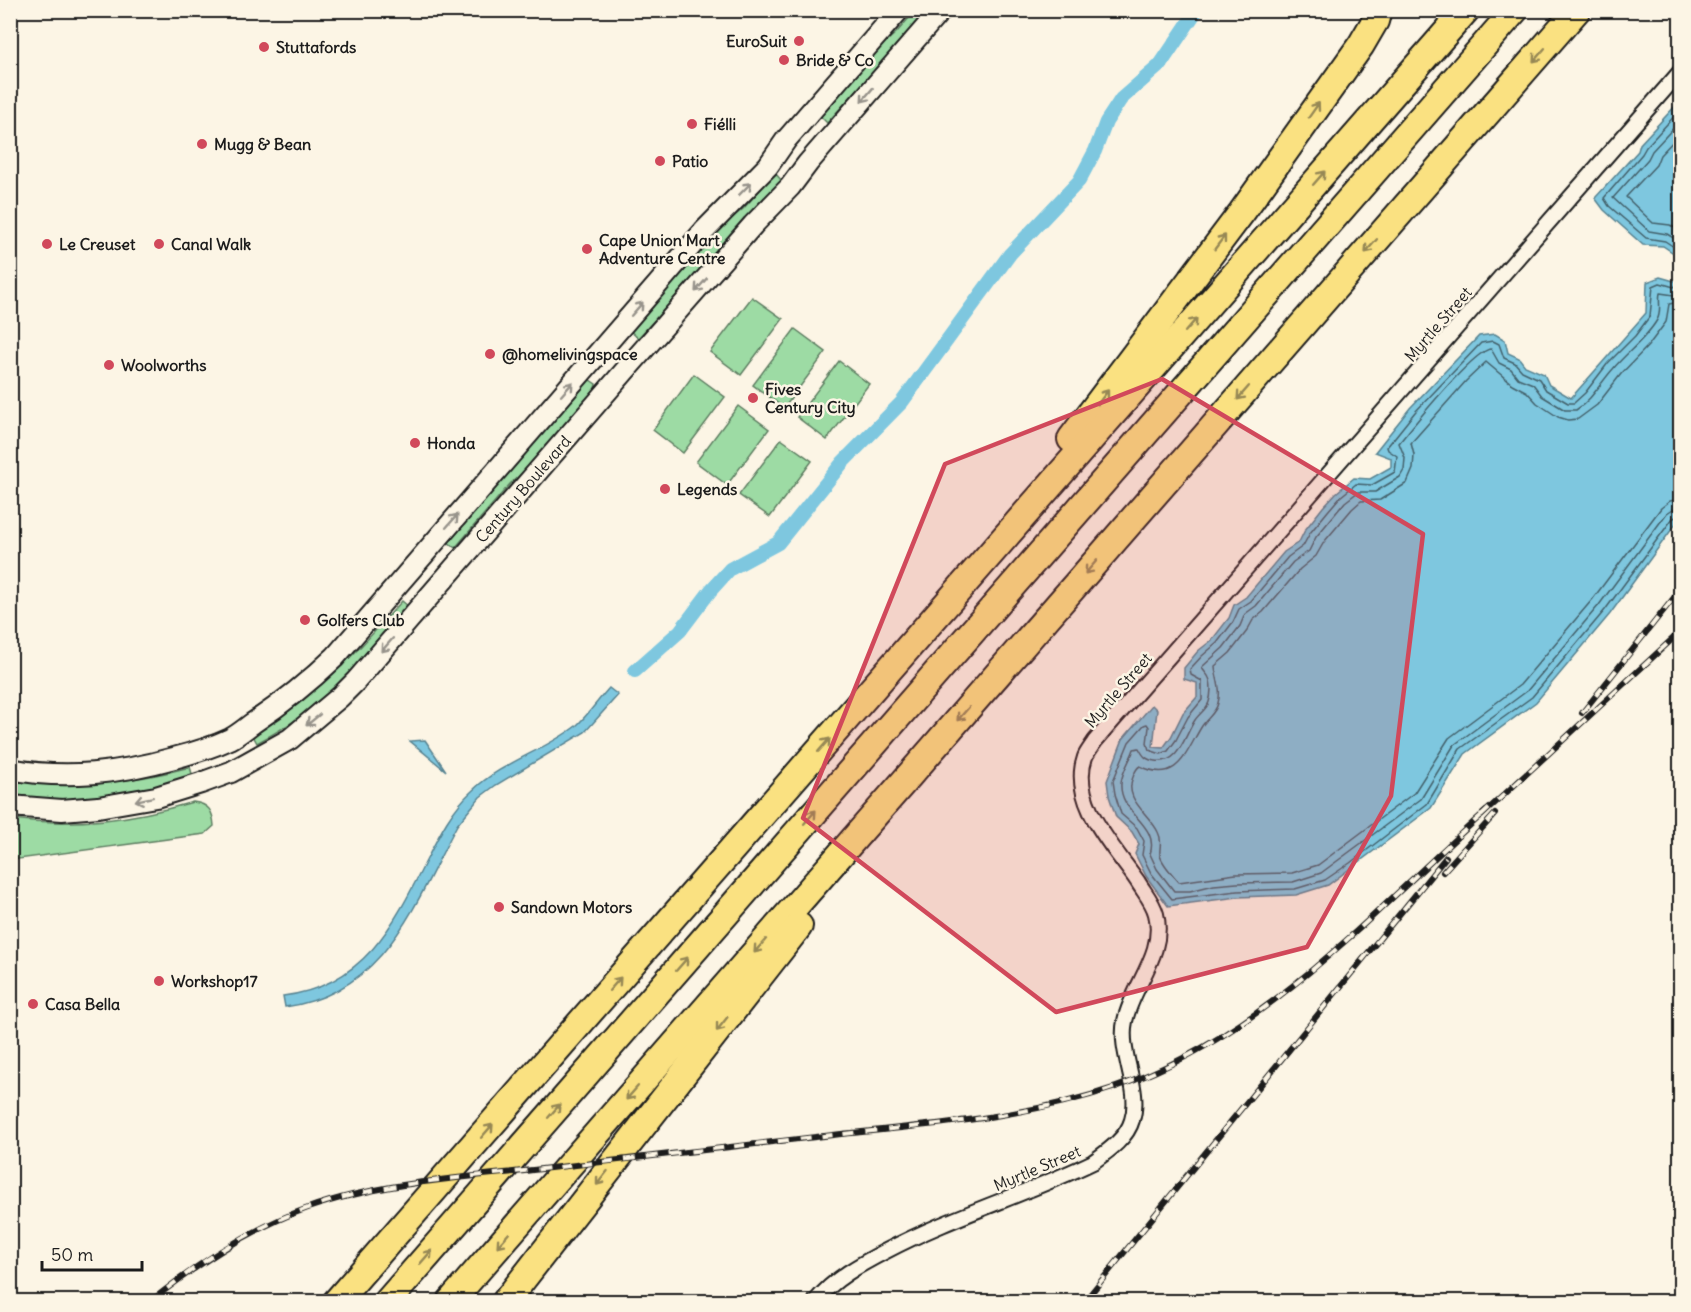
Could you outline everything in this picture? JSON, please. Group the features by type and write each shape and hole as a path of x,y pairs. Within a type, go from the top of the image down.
{"highway":[{"path":"913,643 1006,525 1242,212 1361,45 1375,21 1378,10"},
{"path":"336,1302 1466,10"},
{"path":"387,1302 1515,10"},
{"path":"450,1302 1577,10"},
{"path":"505,1302 819,900 923,760"},
{"path":"320,1302 348,1271 382,1248"}],"main road":[{"name":"Century Boulevard","path":"10,769 55,775 88,775 119,771 191,753 232,738 306,685 335,657 704,231 768,166 786,140 899,10"},
{"name":"Century Boulevard","path":"10,806 62,810 98,807 156,796 201,783 231,772 290,738 318,716 356,681 629,366 790,187 808,163 941,10"}],"street":[{"name":"Myrtle Street","path":"815,1302 822,1293 860,1264 896,1245 1093,1162 1109,1150 1128,1130 1132,1121 1134,1099 1125,1056 1124,1023 1155,949 1157,923 1152,905 1108,842 1087,804 1083,789 1085,757 1095,741 1680,72"}],"highlighted area":[{"path":"1162,379 1423,534 1391,796 1307,947 1056,1012 803,818 945,464"}],"green space":[{"path":"915,11 928,11 827,123 819,115 862,63 897,32"},
{"path":"775,173 782,181 638,338 629,330 711,235 743,209"},
{"path":"752,297 783,319 741,375 710,352"},
{"path":"795,329 826,352 784,408 753,385"},
{"path":"839,361 869,384 827,440 797,417"},
{"path":"694,374 725,397 683,453 653,430"},
{"path":"587,378 596,384 594,393 557,442 510,484 455,548 447,541"},
{"path":"738,406 769,429 727,485 696,462"},
{"path":"781,439 812,461 770,517 739,495"},
{"path":"402,601 409,607 341,685 307,713 257,743 252,734 341,666"},
{"path":"190,767 193,777 153,791 136,794 64,799 11,796 10,777 79,783 122,781"},
{"path":"193,802 203,804 213,816 214,826 205,834 11,860 11,819 58,822 103,820"}],"water":[{"path":"1680,101 1680,263 1675,254 1663,246 1643,245 1604,210 1595,198"},
{"path":"1680,271 1680,518 1610,614 1536,702 1465,754 1431,808 1328,885 1296,895 1238,897 1168,906 1146,876 1135,854 1139,844 1132,832 1116,817 1109,796 1107,781 1123,739 1152,705 1157,710 1153,747 1163,748 1183,713 1197,697 1197,683 1184,679 1184,668 1198,651 1212,640 1229,618 1234,605 1246,597 1284,552 1299,542 1305,530 1336,493 1354,478 1370,479 1391,467 1391,458 1375,452 1410,408 1479,336 1495,334 1505,340 1508,353 1519,358 1525,366 1544,374 1549,385 1571,398 1646,313 1647,282 1660,277 1674,281"},
{"path":"609,688 618,695 585,732 480,797 457,825 411,913 373,964 349,984 320,998 285,1007 283,996 311,990 335,980 355,966 373,948 402,907 446,823 472,791 496,772 564,735 576,726"},
{"path":"425,740 446,771 410,741"}],"waterway":[{"path":"635,671 680,631 730,569 778,543 843,462 902,402 1010,254 1079,181 1095,151 1106,122 1121,99 1160,65 1197,10"}],"railway":[{"path":"1582,713 1680,590"},
{"path":"1481,816 1680,632"},
{"path":"150,1302 225,1248 265,1226 308,1208 363,1193 448,1179 941,1124 1047,1106 1116,1087 1170,1065 1221,1037 1269,1004 1358,930 1486,811"},
{"path":"1443,872 1495,814"},
{"path":"1084,1302 1446,857"}],"place":[{"name":"EuroSuit","path":"799,41"},
{"name":"Stuttafords","path":"264,47"},
{"name":"Bride & Co","path":"784,60"},
{"name":"Fiélli","path":"692,124"},
{"name":"Mugg & Bean","path":"202,144"},
{"name":"Patio","path":"660,161"},
{"name":"Le Creuset","path":"47,244"},
{"name":"Canal Walk","path":"159,244"},
{"name":"Cape Union Mart Adventure Centre","path":"587,249"},
{"name":"@homelivingspace","path":"490,354"},
{"name":"Woolworths","path":"109,365"},
{"name":"Fives Century City","path":"753,398"},
{"name":"Honda","path":"415,443"},
{"name":"Legends","path":"665,489"},
{"name":"Golfers Club","path":"305,620"},
{"name":"Sandown Motors","path":"499,907"},
{"name":"Workshop17","path":"159,981"},
{"name":"Casa Bella","path":"33,1004"}]}
